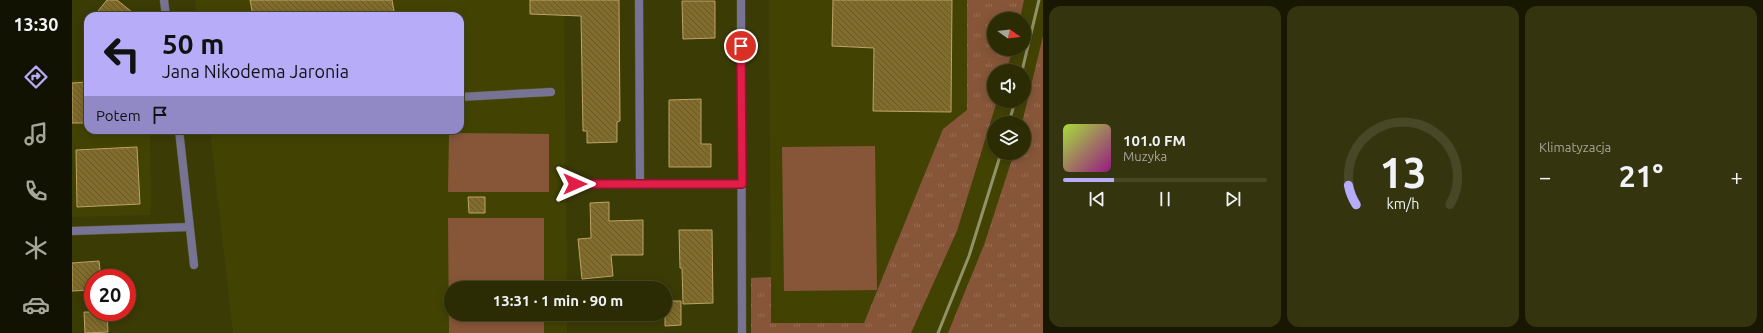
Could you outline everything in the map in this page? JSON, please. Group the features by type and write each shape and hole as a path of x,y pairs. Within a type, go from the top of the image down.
{"street":[{"path":"164,0 166,12"},
{"path":"639,0 640,184"},
{"path":"741,0 742,333"},
{"path":"464,97 551,92"},
{"path":"179,134 194,265"},
{"path":"575,184 742,184"},
{"path":"72,231 189,227"}],"shaded area":[{"path":"195,0 564,0 567,281 444,281 444,321 567,321 567,333 233,333 210,134 464,134 464,12 196,12"},
{"path":"769,0 967,0 967,110 943,130 864,323 771,323"},
{"path":"1024,0 1043,0 1043,36 1031,86 1031,64 1008,64 1011,56 1031,56 1031,12 1021,12"},
{"path":"84,79 84,134 150,134 151,215 72,217 72,80"},
{"path":"995,108 1026,108 1024,116 992,116"},
{"path":"987,134 987,160 1012,160 984,245 948,333 911,333 957,231"}],"green space":[{"path":"967,0 1024,0 1021,12 987,12 987,56 1011,56 1008,64 987,64 987,108 995,108 992,116 987,116 987,134 957,231 911,333 751,333 751,278 771,277 771,323 864,323 943,129 967,110"},
{"path":"1043,36 1043,333 948,333 984,245 1012,160 1031,160 1031,116 1024,116 1026,108 1031,108 1031,86"},
{"path":"449,134 549,134 549,192 448,192"},
{"path":"875,146 877,290 784,291 782,147"},
{"path":"448,218 544,218 544,281 449,281"},
{"path":"449,321 544,321 544,333 449,333"}],"building":[{"path":"107,0 117,0 132,12 97,12"},
{"path":"250,0 392,0 394,12 252,12"},
{"path":"530,0 619,0 620,121 617,122 617,142 587,143 587,131 583,131 581,16 530,14"},
{"path":"833,0 952,0 951,112 873,111 874,48 832,46"},
{"path":"682,1 715,1 715,38 683,39"},
{"path":"84,82 84,123 72,123 72,83"},
{"path":"701,99 701,144 711,144 711,167 669,167 669,100"},
{"path":"137,147 140,204 77,207 76,150"},
{"path":"468,197 485,197 485,213 469,213"},
{"path":"609,202 609,221 643,220 643,255 611,255 613,276 582,279 578,239 591,238 590,203"},
{"path":"679,230 712,230 713,303 683,304"},
{"path":"99,261 100,269 84,269 84,290 72,291 72,263"},
{"path":"672,301 681,301 681,325 665,326 665,321 672,321"},
{"path":"84,321 107,321 108,332 85,333"}],"railway":[{"path":"1024,64 1039,0"},
{"path":"1011,116 1013,108"},
{"path":"938,333 969,256 999,160"}],"route":[{"path":"575,184 742,184 741,46"}]}
